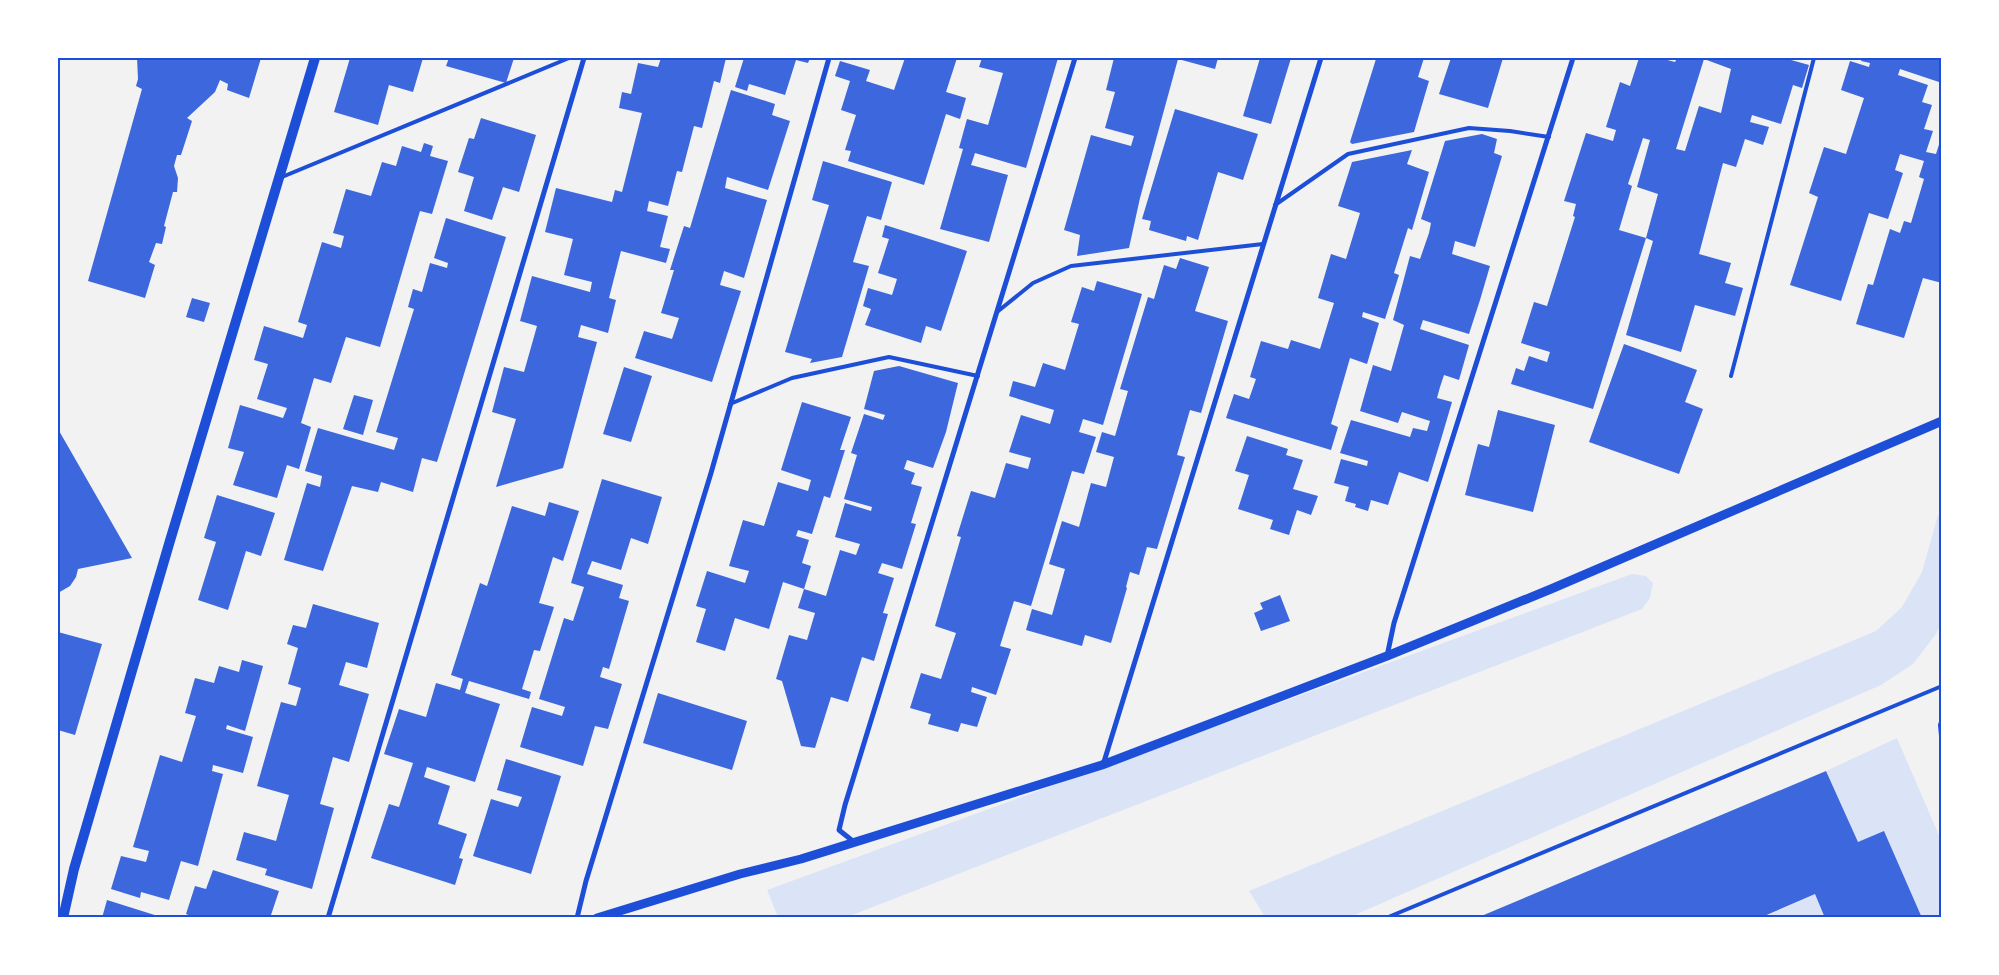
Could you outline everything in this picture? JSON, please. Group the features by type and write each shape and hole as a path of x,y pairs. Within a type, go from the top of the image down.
{"main road":[{"path":"63,918 74,868 315,58"}],"street":[{"path":"328,918 584,58"},
{"path":"577,918 586,881 730,404 830,58"},
{"path":"854,842 838,830 845,805 1075,58"},
{"path":"1102,765 1321,58"},
{"path":"1388,656 1394,623 1574,58"},
{"path":"597,918 740,874 801,859 1102,765 1388,656 1552,589 1942,421"}],"lane":[{"path":"280,178 569,58"},
{"path":"1731,376 1814,58"},
{"path":"1275,205 1348,154 1469,128 1510,131 1549,137"},
{"path":"997,312 1033,283 1071,266 1263,244"},
{"path":"730,404 792,378 889,357 978,376"},
{"path":"1386,918 1942,686"},
{"path":"1942,718 1940,725 1942,747"}],"shaded area":[{"path":"1938,515 1942,516 1941,624 1936,634 1913,664 1881,685 1350,917 1265,917 1249,891 1876,631 1902,607 1922,572"},
{"path":"1632,574 1646,576 1653,583 1650,598 1642,609 847,917 778,917 767,890"},
{"path":"1897,738 1941,840 1941,917 1922,917 1858,842 1826,771"},
{"path":"1815,894 1825,917 1762,918"}],"building":[{"path":"137,58 261,58 249,98 227,90 228,84 220,80 215,92 187,118 192,121 181,155 177,155 174,166 178,178 177,192 173,192 164,226 166,227 162,244 156,243 149,262 155,265 145,298 88,281 142,89 136,86 138,79"},
{"path":"350,58 423,58 413,92 389,85 378,125 334,112"},
{"path":"449,58 514,58 506,83 446,66"},
{"path":"661,58 726,58 720,83 714,81 702,128 694,126 682,172 677,171 668,206 649,201 647,211 668,216 660,247 670,249 666,263 621,251 609,298 616,300 608,333 581,325 578,337 597,342 563,468 496,487 516,419 492,412 504,367 524,372 537,326 520,321 532,276 590,292 592,282 564,275 573,239 545,232 556,188 612,202 615,190 622,192 642,113 619,108 622,92 631,94 638,63 658,67"},
{"path":"744,58 810,58 808,63 796,60 785,95 749,84 747,91 735,87"},
{"path":"905,58 957,58 946,92 966,98 960,119 946,114 924,185 848,161 851,151 845,150 856,115 841,110 850,81 835,76 840,61 870,70 866,81 894,90"},
{"path":"982,58 1058,58 1026,168 975,153 971,165 1008,175 989,242 940,229 963,149 959,148 967,119 988,125 1003,73 979,67"},
{"path":"1114,58 1218,58 1215,69 1178,59 1140,198 1129,248 1077,256 1080,235 1064,230 1091,135 1131,146 1134,136 1105,128 1115,92 1106,90"},
{"path":"1260,58 1291,58 1271,124 1243,116"},
{"path":"1371,58 1424,58 1418,77 1429,81 1414,132 1352,144 1350,142 1376,59"},
{"path":"1451,58 1503,58 1488,108 1439,94"},
{"path":"1639,58 1660,58 1675,62 1677,58 1784,58 1809,65 1802,88 1793,85 1781,124 1752,115 1750,122 1769,127 1763,145 1745,139 1736,167 1723,163 1699,254 1731,263 1725,283 1743,288 1735,316 1695,305 1681,352 1626,335 1653,241 1646,238 1593,409 1511,384 1516,368 1524,371 1529,356 1547,362 1550,352 1521,343 1534,302 1547,306 1575,217 1573,216 1576,204 1564,201 1586,133 1613,141 1616,130 1606,127 1620,82 1630,86","holes":["1704,59 1731,69 1721,113 1699,106 1685,151 1676,149","1643,138 1650,140 1637,187 1658,194 1646,238 1619,230 1632,186 1628,184"]},
{"path":"1862,58 1942,58 1942,83 1900,69 1898,75 1928,85 1922,102 1932,105 1924,129 1933,131 1926,152 1936,154 1942,135 1942,283 1923,278 1904,338 1856,324 1868,284 1873,285 1890,229 1900,233 1904,221 1911,223 1924,179 1919,177 1924,161 1900,154 1895,170 1903,173 1888,219 1869,213 1841,301 1790,285 1818,197 1809,193 1824,147 1846,154 1864,98 1841,90 1850,61 1869,67 1870,63 1861,61"},
{"path":"731,90 775,104 772,115 790,121 768,190 727,177 725,188 767,200 744,278 724,271 720,285 741,291 712,382 635,358 644,331 672,339 679,318 661,313 674,270 670,270 684,226 690,228"},
{"path":"1175,109 1258,134 1243,180 1218,172 1198,240 1187,236 1186,241 1149,230 1151,221 1142,219"},
{"path":"481,118 536,135 519,192 503,187 492,220 464,211 474,177 458,172 469,138 474,139"},
{"path":"1482,134 1497,139 1494,153 1502,156 1475,247 1455,241 1452,254 1490,266 1480,300 1469,334 1423,320 1420,329 1469,345 1459,380 1444,375 1440,387 1437,398 1452,402 1428,482 1399,472 1388,505 1371,500 1368,511 1355,507 1356,504 1345,501 1349,487 1334,483 1341,459 1367,466 1368,461 1340,453 1351,420 1410,437 1413,428 1427,431 1430,421 1402,412 1398,423 1360,411 1373,365 1391,371 1404,325 1393,320 1410,256 1420,259 1429,233 1431,223 1421,219 1445,141"},
{"path":"424,143 433,146 430,156 448,161 432,214 420,211 380,347 346,337 331,383 314,378 301,423 311,427 299,469 287,465 277,498 233,485 244,452 228,448 240,405 283,418 287,408 257,399 268,364 254,360 264,326 303,338 307,325 298,322 322,242 341,248 344,236 333,233 346,189 371,196 382,162 396,166 402,146 421,152"},
{"path":"1412,150 1407,164 1429,172 1412,230 1408,228 1394,273 1399,275 1385,319 1363,312 1362,317 1379,323 1367,364 1350,358 1331,424 1338,427 1331,450 1226,418 1234,394 1249,399 1256,379 1250,377 1261,341 1288,349 1291,340 1320,349 1334,303 1318,298 1331,254 1346,259 1360,213 1338,206 1352,162"},
{"path":"823,161 892,182 881,220 867,216 853,262 869,266 842,357 810,363 812,359 785,352 829,205 812,200"},
{"path":"446,218 506,237 437,462 422,458 413,492 381,482 378,492 352,486 323,571 284,560 307,483 320,487 322,476 305,471 318,428 394,450 398,438 376,432 414,309 408,307 413,289 422,292 430,263 447,268 448,263 434,258"},
{"path":"885,225 967,251 941,331 926,326 921,343 865,325 871,309 863,306 868,288 892,295 897,279 878,273 889,239 882,237"},
{"path":"1180,258 1209,267 1195,311 1228,321 1201,413 1190,410 1177,455 1185,457 1157,549 1147,547 1139,575 1130,572 1111,643 1085,635 1082,646 1026,630 1032,609 1052,615 1065,569 1049,564 1062,521 1079,527 1091,483 1106,487 1114,457 1096,452 1102,432 1115,436 1128,391 1120,389 1148,297 1154,299 1164,265 1176,269"},
{"path":"1097,281 1142,294 1103,425 1083,419 1079,432 1096,437 1084,474 1072,471 1031,606 1014,601 1000,646 1011,649 996,695 972,687 971,692 987,697 977,727 961,723 958,732 928,724 931,714 910,708 921,673 941,679 956,633 935,626 961,537 957,536 971,491 995,498 1006,463 1028,469 1031,458 1009,452 1021,415 1050,424 1054,410 1009,396 1013,381 1035,387 1043,363 1065,370 1079,324 1071,322 1082,287 1094,291"},
{"path":"192,298 210,303 204,322 186,317"},
{"path":"1624,344 1697,370 1685,402 1703,409 1679,474 1589,442"},
{"path":"899,366 958,383 946,432 933,468 907,460 904,469 915,473 911,484 922,487 911,523 916,524 902,569 882,563 878,573 894,578 883,613 888,614 874,661 862,657 848,702 831,697 815,748 801,746 782,681 776,679 789,635 807,640 815,613 798,608 804,589 826,596 840,550 856,555 860,544 835,537 845,503 871,511 872,507 844,499 857,455 851,453 864,414 883,420 885,415 864,409 874,371"},
{"path":"624,367 652,376 631,442 603,434"},
{"path":"354,395 373,400 363,435 343,429"},
{"path":"802,402 851,417 840,450 845,450 830,498 824,496 812,534 798,530 796,536 809,540 802,563 811,566 804,589 783,582 769,629 735,618 725,651 696,642 706,609 696,606 707,571 745,583 749,571 729,566 743,520 764,526 778,482 808,491 811,480 781,470"},
{"path":"1498,410 1555,425 1533,512 1465,495 1478,444 1489,447"},
{"path":"58,429 132,558 78,569 76,577 70,586 58,593"},
{"path":"1247,436 1288,449 1286,455 1303,460 1293,489 1318,496 1311,515 1297,510 1289,535 1270,529 1273,520 1238,509 1249,475 1235,471"},
{"path":"602,479 662,497 648,544 631,538 621,570 592,561 587,574 623,585 619,598 629,601 609,669 603,667 600,677 622,684 608,729 595,726 583,766 520,747 532,707 562,716 565,707 539,699 564,618 573,621 584,587 571,583"},
{"path":"217,495 275,513 261,556 246,551 228,610 198,600 216,542 204,538"},
{"path":"549,502 579,511 563,561 553,557 539,603 554,607 540,651 534,650 522,689 531,692 529,699 469,681 465,693 500,704 475,782 427,767 424,777 450,786 438,824 467,834 459,858 463,859 455,885 371,858 389,804 399,807 413,763 384,754 399,709 426,717 436,683 460,690 463,679 451,675 480,583 487,586 512,506 545,516"},
{"path":"1280,595 1290,621 1261,631 1254,613 1263,609 1260,603"},
{"path":"313,604 379,623 367,668 346,662 339,685 369,694 349,762 333,757 320,804 334,808 312,889 265,875 267,869 236,860 244,832 276,841 289,795 257,786 281,702 296,706 301,688 288,684 298,648 287,644 293,625 306,628"},
{"path":"58,632 102,644 75,735 58,730"},
{"path":"242,660 263,666 245,731 227,725 226,729 253,737 243,773 213,765 212,771 223,774 198,866 181,861 169,900 141,892 140,898 111,889 121,856 146,862 149,851 133,847 160,755 182,762 196,716 185,713 195,678 214,683 219,666 239,672"},
{"path":"658,693 747,721 732,770 643,743"},
{"path":"506,759 561,776 531,874 473,856 491,799 518,807 522,797 497,790"},
{"path":"1826,771 1858,842 1884,831 1922,918 1825,918 1815,894 1762,917 1479,917"},
{"path":"213,870 279,891 270,918 196,918 186,914 195,886 206,889"},
{"path":"107,900 161,917 161,918 102,918"}]}
